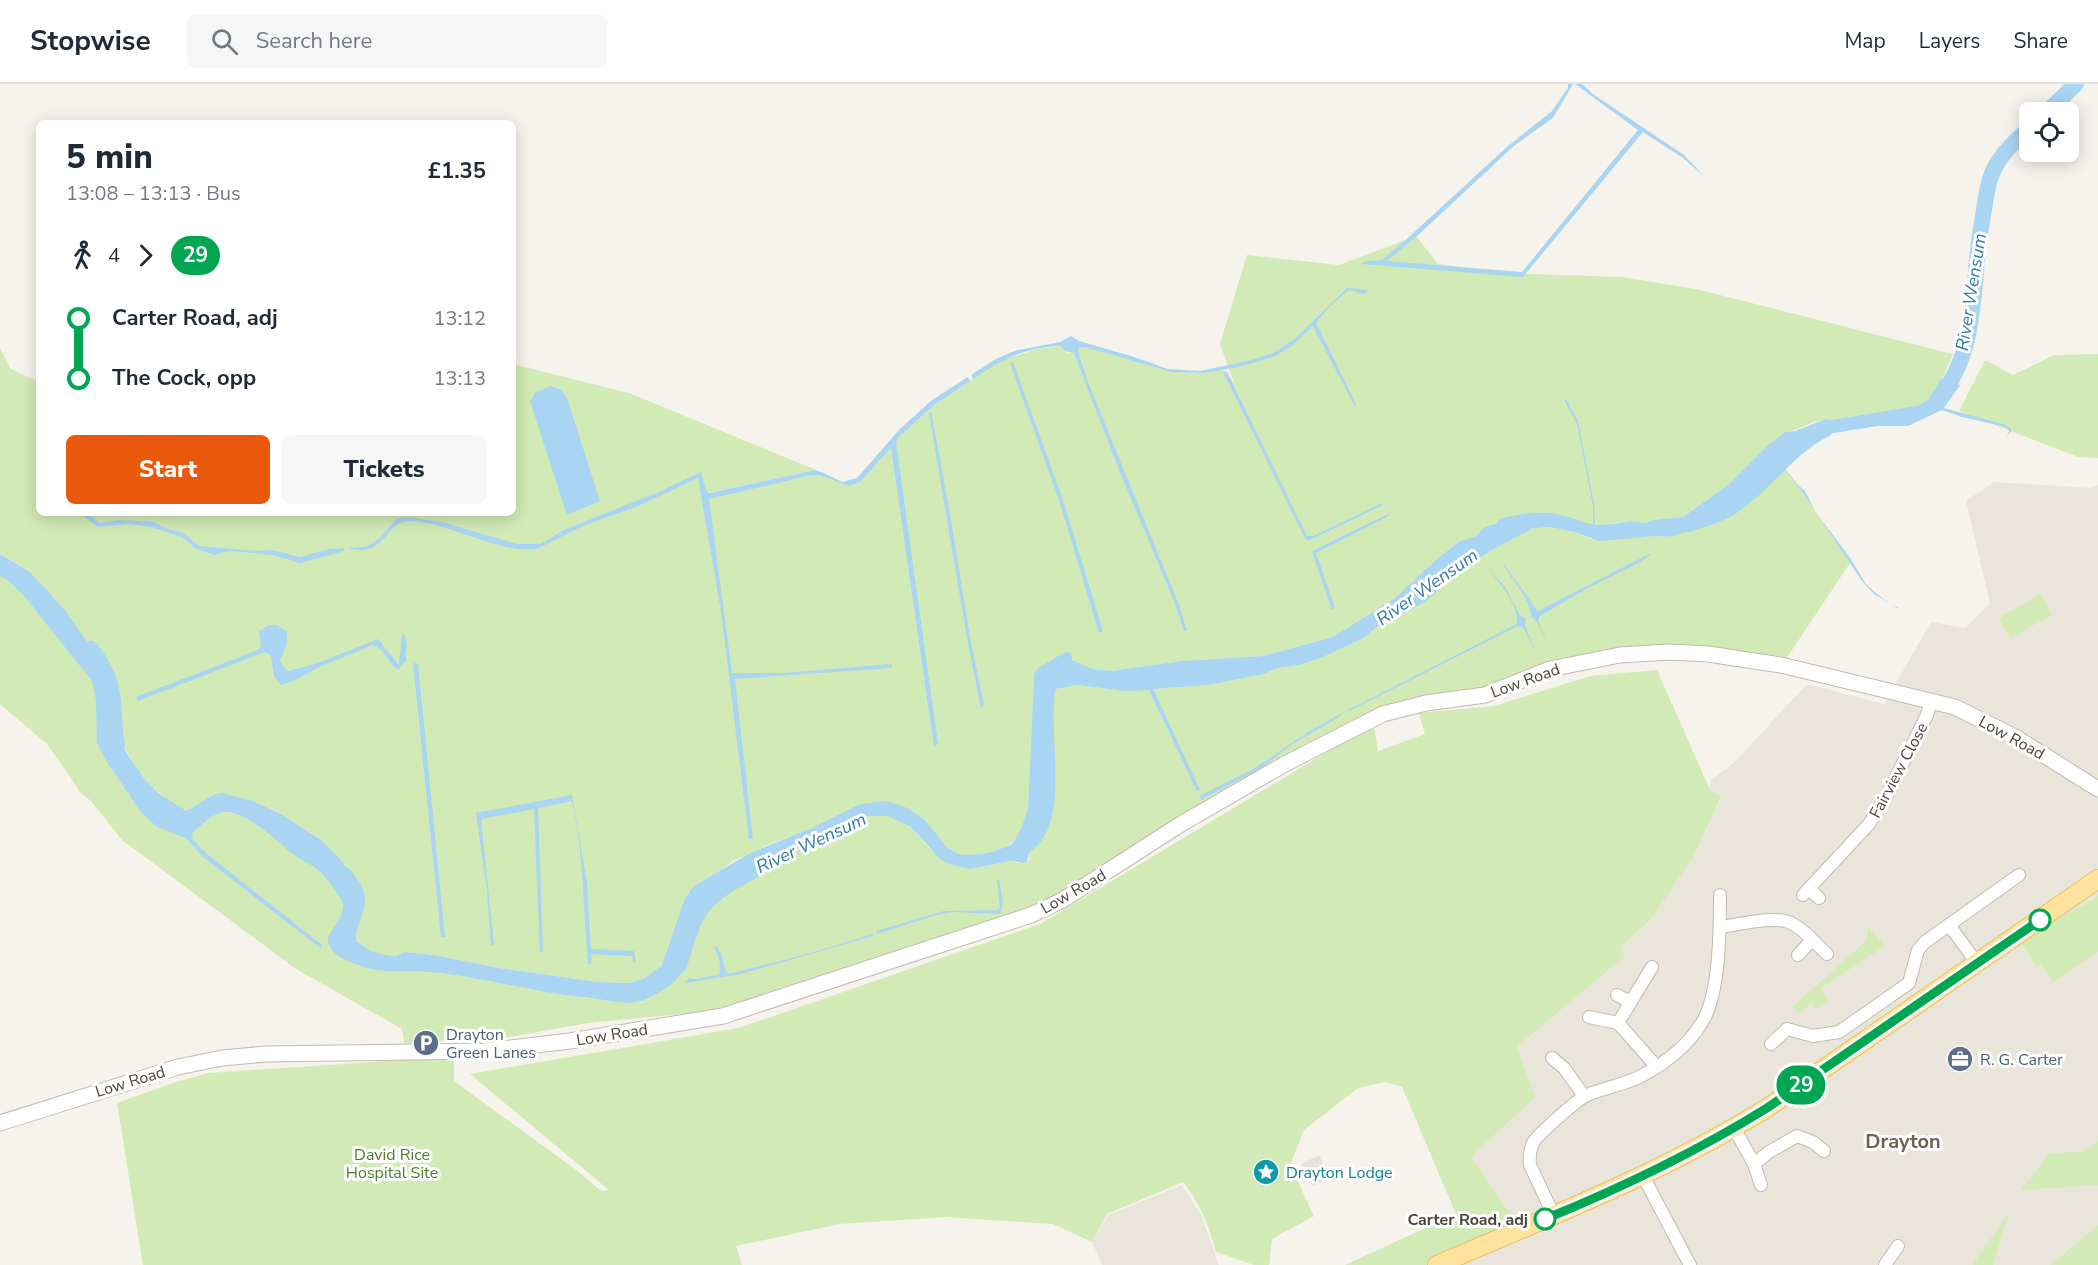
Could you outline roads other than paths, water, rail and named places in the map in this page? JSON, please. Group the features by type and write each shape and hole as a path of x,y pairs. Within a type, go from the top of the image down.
{"main road":[{"path":"1437,1265 1643,1176 1734,1128 1767,1108 2098,879"}],"street":[{"name":"Low Road","path":"0,1123 157,1073 222,1058 266,1054 485,1051 570,1041 723,1016 1041,910 1069,896 1181,824 1262,777 1383,714 1426,703 1485,696 1550,669 1620,655 1670,652 1708,654 1781,665 1955,707 2057,762 2098,789"},
{"name":"Fairview Close","path":"1810,894 1869,824 1886,799 1931,701"},
{"path":"1771,1044 1787,1029 1813,1036 1839,1032 1909,983 1919,947 2019,875"},
{"path":"1554,1216 1530,1165 1530,1152 1534,1142 1584,1096 1642,1076 1682,1045 1702,1023 1713,997 1720,927 1720,895"},
{"path":"1720,927 1766,921 1786,921 1793,924 1827,954"},
{"path":"1949,925 1977,963"},
{"path":"1798,955 1812,940"},
{"path":"1618,1023 1652,967"},
{"path":"1617,995 1630,1002"},
{"path":"1589,1017 1618,1023 1656,1066"},
{"path":"1552,1058 1564,1068 1584,1096"},
{"path":"1734,1128 1754,1164 1761,1185"},
{"path":"1754,1164 1769,1152 1797,1136 1814,1142 1824,1150"},
{"path":"1643,1176 1690,1265"},
{"path":"1885,1265 1898,1246"}],"water":[{"path":"1568,84 1573,84 1553,118 1515,145 1387,261 1522,272 1638,130 1575,84 1582,84 1593,94 1684,155 1705,177 1683,158 1643,132 1523,277 1361,264 1366,261 1382,260 1410,236 1508,146 1552,111 1568,88"},
{"path":"1347,288 1369,290 1364,294 1349,290 1330,306 1316,323 1356,404 1354,405 1313,326 1292,346 1275,356 1243,366 1204,373 1172,372 1085,347 1078,348 1088,382 1179,605 1187,631 1184,631 1175,603 1121,475 1074,353 1065,351 1062,346 1037,349 1004,360 973,379 971,375 1014,351 1060,342 1071,336 1079,341 1168,369 1200,371 1248,361 1273,353 1295,339"},
{"path":"1013,362 1063,500 1103,631 1099,633 1059,500 1010,363"},
{"path":"1223,372 1227,372 1307,536 1313,536 1382,503 1383,505 1306,540"},
{"path":"968,377 970,381 934,405 896,442 938,744 934,746 891,448 860,482 849,486 819,475 812,475 709,499 732,673 785,673 892,664 892,668 735,679 753,839 749,839 721,611 698,478 638,506 583,526 537,549 523,550 508,547 441,527 409,521 397,525 374,547 361,550 349,548 364,547 373,543 395,520 405,517 442,522 517,544 540,544 564,530 701,472 709,493 815,470 842,482 857,478 900,429 932,400"},
{"path":"1941,379 1960,385 1944,408 2006,425 2012,430 2007,437 2009,431 2006,427 1942,410 1908,426 1877,426 1828,434 1792,446 1779,457 1779,461 1805,491 1815,511 1777,460 1728,507 1680,534 1599,541 1550,527 1513,530 1479,552 1452,564 1407,610 1377,627 1362,639 1321,658 1299,665 1277,668 1264,674 1209,685 1153,689 1200,790 1197,791 1149,690 1125,691 1077,685 1056,689 1049,698 1043,722 1047,777 1045,804 1040,825 1025,863 1011,861 970,869 952,865 941,860 911,827 887,816 866,816 855,819 833,833 769,860 698,903 689,921 686,956 681,973 670,985 654,995 630,1003 563,995 441,973 372,969 352,963 335,953 328,943 328,937 340,916 343,903 327,879 312,865 294,855 255,823 237,814 223,812 218,814 208,819 192,833 193,840 206,853 322,945 320,948 203,857 186,838 157,827 140,811 97,743 96,700 92,681 25,597 9,581 0,576 0,554 30,572 65,610 102,662 110,692 110,710 120,740 144,778 158,793 185,810 213,795 222,793 253,801 281,814 321,840 342,861 350,876 356,897 353,937 371,951 396,956 405,952 434,955 499,968 598,982 630,983 645,978 662,965 684,900 693,887 750,853 812,828 860,804 887,801 907,808 925,820 948,848 959,854 988,853 1011,845 1021,829 1028,808 1034,675 1037,669 1065,652 1071,653 1072,660 1092,669 1111,671 1182,661 1263,656 1333,637 1394,599 1439,557 1460,541 1476,536 1485,527 1497,523 1499,519 1522,514 1545,513 1593,524 1593,506 1577,424 1564,400 1566,399 1578,421 1594,504 1595,525 1630,521 1645,523 1683,517 1728,485 1767,446 1785,432 1795,431 1826,419 1832,420 1920,405 1930,398"},
{"path":"551,386 561,390 567,398 600,501 567,515 530,401 536,392"},
{"path":"931,411 970,638 984,705 981,709 929,413"},
{"path":"1816,512 1866,584 1890,604 1874,594 1862,581"},
{"path":"1388,514 1389,516 1316,553 1335,608 1332,610 1312,552"},
{"path":"83,516 90,516 100,523 118,520 153,522 184,533 199,546 272,550 300,557 329,549 344,548 344,551 300,563 273,555 243,552 228,551 214,555 197,549 181,537 151,527 128,524 98,527"},
{"path":"1651,554 1639,563 1588,588 1540,616 1538,620 1549,649 1538,623 1531,617 1528,602 1502,562 1538,611"},
{"path":"1488,568 1505,587 1521,617 1525,618 1525,625 1535,652 1524,628 1518,626 1349,711 1517,624 1512,601"},
{"path":"269,625 277,625 287,632 287,644 280,660 288,671 318,663 378,639 399,665 402,635 405,635 407,645 405,654 407,661 398,670 381,650 373,645 281,685 274,677 271,655 265,652 138,701 136,697 258,650 261,646 259,631"},
{"path":"413,663 418,664 445,937 441,937"},
{"path":"1340,714 1341,716 1294,743 1258,770 1202,801 1199,796 1255,768 1308,732"},
{"path":"572,795 587,883 591,949 634,951 636,962 633,962 632,956 591,954 592,963 588,964 581,861 572,801 538,808 543,951 540,952 534,809 481,819 494,945 491,945 487,891 476,813"},
{"path":"997,880 999,880 1003,902 1000,914 955,912 940,914 877,934 876,931 944,911 998,910 1000,908"},
{"path":"872,934 873,936 741,974 685,983 689,978 719,975 720,961 714,948 716,946 722,955 725,971 729,974 811,953"}],"waterway":[{"name":"River Wensum","path":"2057,102 2076,84"},
{"name":"River Wensum","path":"1937,400 1949,385 1964,351 1974,298 1986,194 1992,174 1998,162 2019,138"},
{"name":"River Wensum","path":"1688,524 1718,514 1741,500 1799,446 1825,429"},
{"name":"River Wensum","path":"1404,605 1425,592 1450,567 1526,523"},
{"name":"River Wensum","path":"91,649 100,662 110,685 117,746"},
{"name":"River Wensum","path":"1026,845 1037,832 1044,815 1047,794 1046,705 1048,688"},
{"name":"River Wensum","path":"679,965 691,927 702,907 724,888 757,868"},
{"name":"River Wensum","path":"344,875 352,885 357,901 348,939"}],"place":[{"name":"Drayton Green Lanes","path":"426,1043"},
{"name":"R. G. Carter","path":"1960,1059"},
{"name":"Drayton Lodge","path":"1266,1172"},
{"name":"Carter Road, adj","path":"1545,1219"}],"district":[{"name":"Drayton","path":"1903,1141"}],"park label":[{"name":"David Rice Hospital Site","path":"392,1163"}]}
